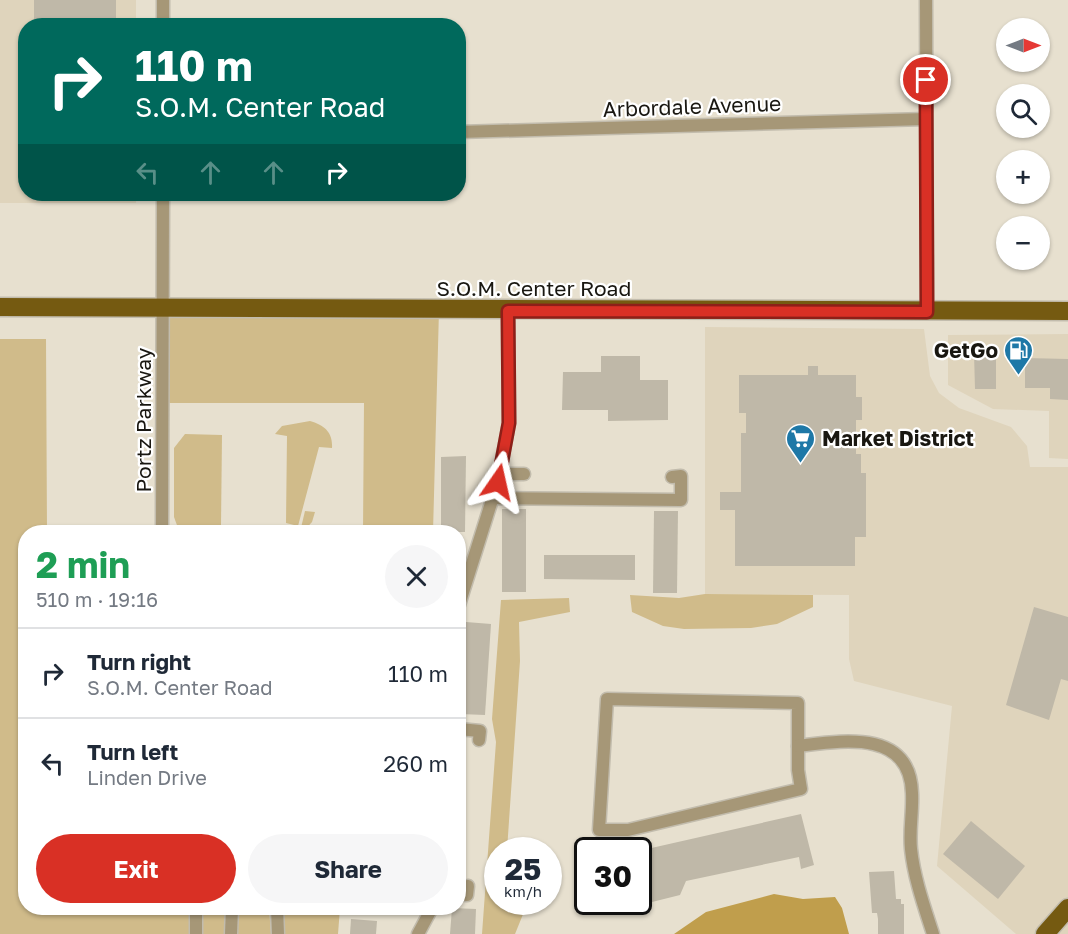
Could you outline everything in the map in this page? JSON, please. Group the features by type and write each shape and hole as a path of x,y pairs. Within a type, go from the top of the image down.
{"main road":[{"name":"S.O.M. Center Road","path":"0,308 1068,311"},
{"path":"1045,934 1068,908"}],"street":[{"path":"163,0 163,18"},
{"path":"926,0 927,312"},
{"name":"Arbordale Avenue","path":"466,132 926,119"},
{"name":"Portz Parkway","path":"162,525 163,201"},
{"path":"466,582 500,474 509,423 508,311"},
{"path":"500,474 524,474"},
{"path":"492,498 681,500 681,476 672,477"},
{"path":"607,699 798,703 798,746 801,789 627,830 599,830 607,699"},
{"path":"466,730 480,731 479,740"},
{"path":"798,746 864,741 886,749 901,763 907,772 912,791 910,830 914,870 933,934"},
{"path":"196,915 196,934"},
{"path":"231,934 232,915"},
{"path":"277,915 278,934"},
{"path":"418,934 428,915"}],"shaded area":[{"path":"0,0 136,0 136,18 18,18 18,201 136,201 136,203 0,203"},
{"path":"163,307 439,310 433,525 363,525 364,403 162,403"},
{"path":"705,327 924,329 930,376 939,393 959,408 1011,427 1027,446 1030,467 1068,467 1068,934 1016,934 937,866 952,706 854,681 849,659 849,595 705,594"},
{"path":"1068,334 1068,459 1049,458 1049,411 993,409 948,385 948,335"},
{"path":"0,339 46,339 47,525 18,525 18,915 270,915 271,934 0,934"},
{"path":"310,421 327,430 332,442 332,448 319,447 298,525 286,523 287,436 275,434 282,426"},
{"path":"185,434 222,435 221,525 177,525 174,517 174,448"},
{"path":"305,511 315,512 309,525 302,525"},
{"path":"705,594 813,595 813,607 777,624 751,628 684,629 663,626 632,612 630,595 679,598"},
{"path":"569,598 570,612 519,622 520,661 508,837 489,837 496,742 492,719 501,600"},
{"path":"774,894 803,899 835,897 842,908 849,934 674,934 706,912"},
{"path":"484,907 484,915 523,915 515,934 482,934"},
{"path":"284,915 339,915 338,934 285,934"}],"building":[{"path":"34,0 116,0 116,18 34,18"},
{"path":"974,353 996,353 996,389 975,389"},
{"path":"601,356 640,356 640,380 668,380 668,420 608,421 608,410 562,410 563,372 601,372"},
{"path":"1025,358 1068,359 1068,400 1050,399 1050,388 1025,388"},
{"name":"Market District","path":"808,366 818,366 818,375 856,375 856,397 862,397 862,420 856,420 856,454 861,454 861,473 866,473 866,537 855,537 855,566 735,566 735,510 720,510 720,492 741,492 741,433 746,433 746,413 739,413 739,375 808,375"},
{"path":"466,456 465,525 441,525 441,457"},
{"path":"502,509 526,509 526,592 502,592"},
{"path":"654,511 678,511 677,593 653,593"},
{"path":"544,555 635,555 635,580 544,579"},
{"path":"1034,607 1068,617 1068,681 1061,679 1049,720 1006,705"},
{"path":"466,622 491,624 485,715 466,714"},
{"path":"801,814 814,865 801,869 799,857 686,881 680,895 652,902 652,848"},
{"path":"971,821 1025,866 998,899 943,854"},
{"path":"894,871 896,899 901,899 901,904 904,904 904,934 878,934 877,913 872,913 869,872"},
{"path":"466,909 476,909 475,934 450,934 451,915 466,915"},
{"path":"351,919 377,921 376,934 350,934"}],"place":[{"name":"GetGo","path":"1019,376"},
{"name":"Market District","path":"801,464"}],"route":[{"path":"498,482 509,423 508,311 927,312 926,80"}]}
